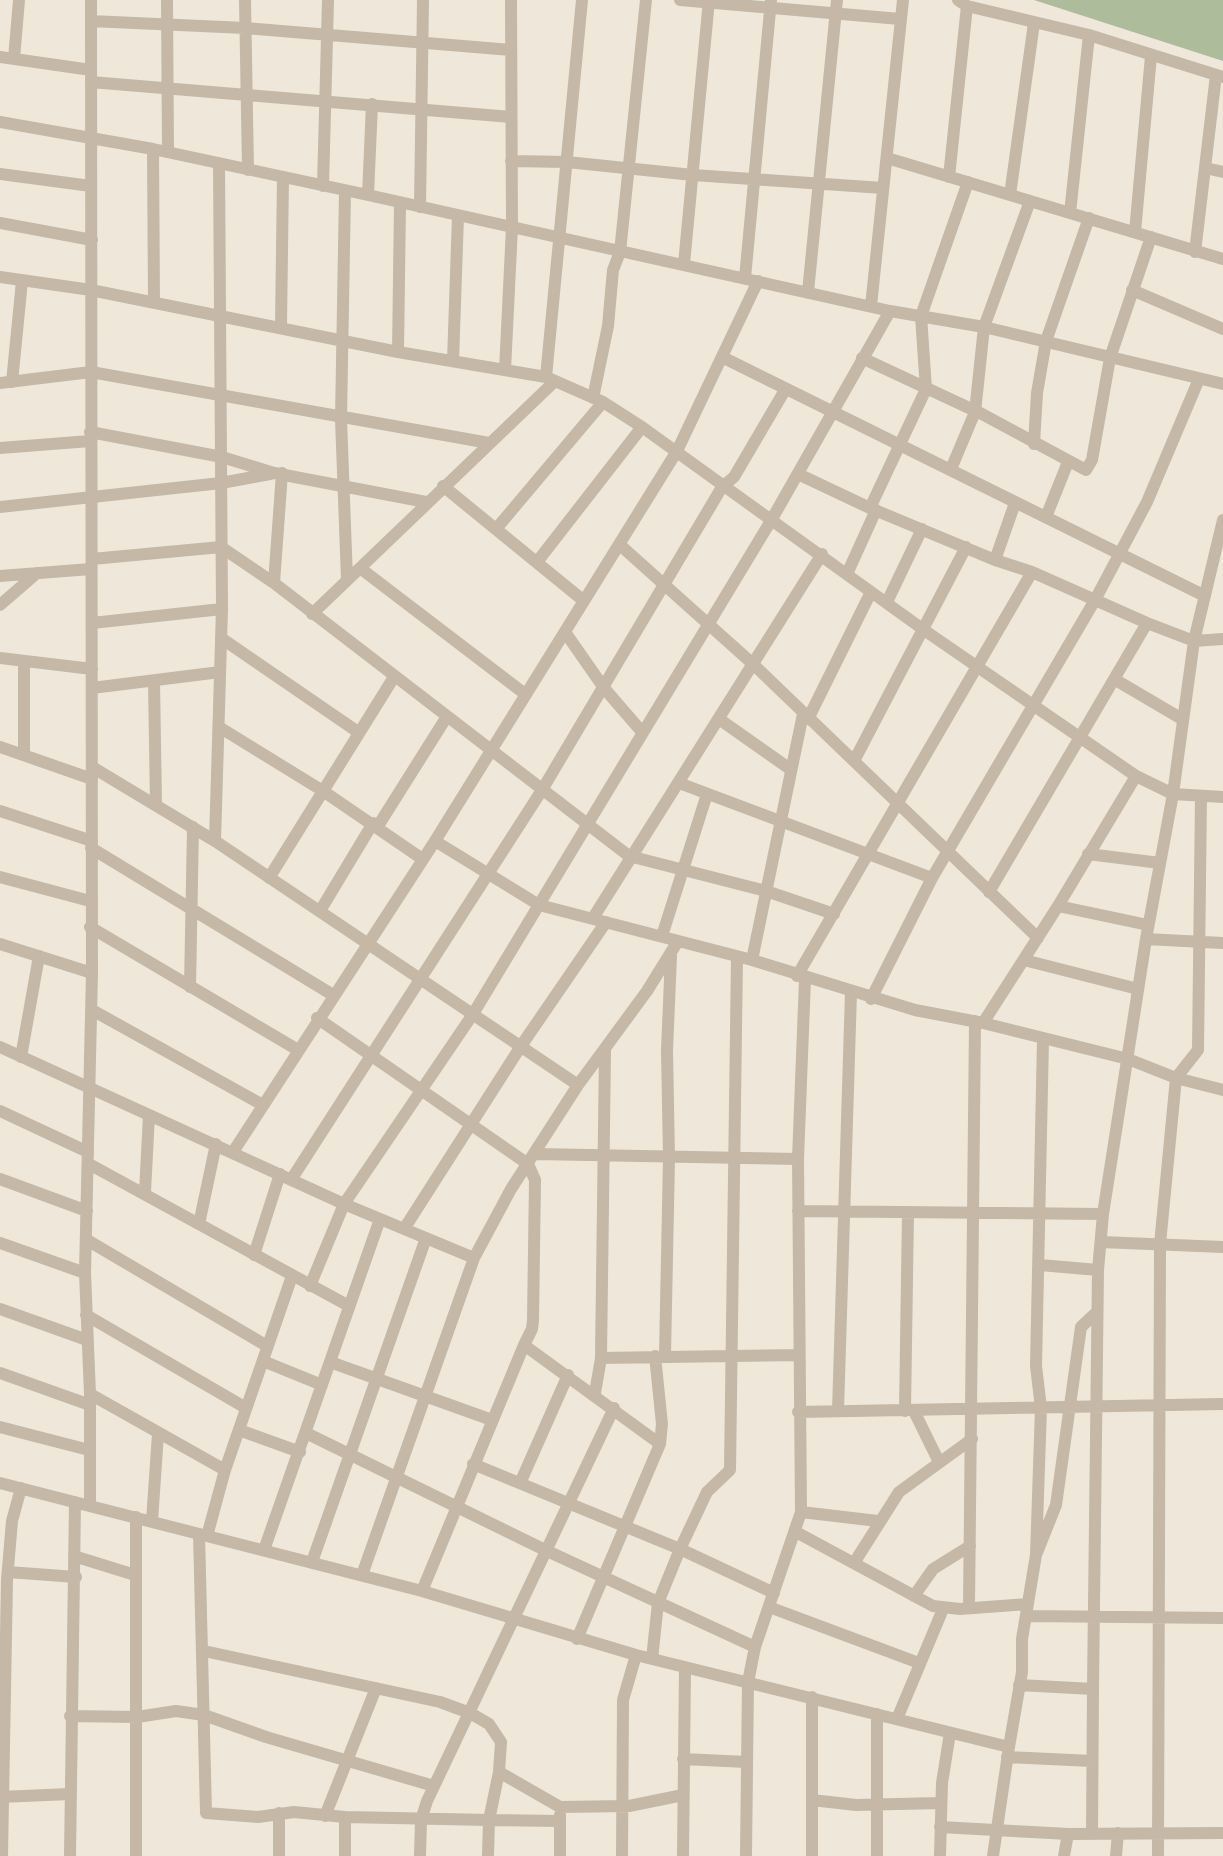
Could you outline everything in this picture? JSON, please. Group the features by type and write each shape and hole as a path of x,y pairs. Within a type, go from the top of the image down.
{"street":[{"path":"14,59 19,0"},
{"path":"90,1505 90,1399 85,1273 92,1010 92,240 89,140 91,0"},
{"path":"167,0 168,152"},
{"path":"244,0 248,170"},
{"path":"323,186 323,100 328,0"},
{"path":"420,207 423,0"},
{"path":"505,370 512,227 510,0"},
{"path":"312,614 489,443 550,379 559,237 583,0"},
{"path":"496,529 598,400 613,270 620,252 646,0"},
{"path":"680,0 836,6 900,19"},
{"path":"871,306 903,0"},
{"path":"684,264 709,1"},
{"path":"949,177 963,3 1089,35 1220,76 1195,252"},
{"path":"233,1152 261,1104 435,841 620,545 677,451 722,357 751,279 754,179 770,4"},
{"path":"808,292 836,6"},
{"path":"91,21 245,28 511,50"},
{"path":"1010,195 1034,23"},
{"path":"1070,213 1089,35"},
{"path":"1135,232 1151,56"},
{"path":"0,57 91,76 167,87 511,117"},
{"path":"368,195 372,104"},
{"path":"0,122 168,152 871,306 984,327 1223,384"},
{"path":"153,149 153,302"},
{"path":"887,158 1223,259"},
{"path":"511,161 567,162 693,175 883,188"},
{"path":"215,841 222,609 219,163"},
{"path":"1205,168 1223,172"},
{"path":"0,174 90,186"},
{"path":"281,326 283,177"},
{"path":"847,573 898,446 926,389 922,316 968,182"},
{"path":"345,191 341,419 347,579"},
{"path":"951,469 975,412 984,327 1030,201"},
{"path":"398,352 400,204"},
{"path":"453,361 458,216"},
{"path":"1034,444 1037,393 1046,341 1089,218"},
{"path":"0,223 92,240"},
{"path":"862,358 975,412 1083,470 1090,467 1110,358 1151,237"},
{"path":"0,277 90,290 341,338 398,352 550,379 598,400 642,427 924,630 1136,776 1173,794 1223,797"},
{"path":"22,281 6,383 91,373 489,443"},
{"path":"1132,290 1223,329"},
{"path":"310,1286 344,1204 473,1014 706,624 772,519 890,310"},
{"path":"722,357 1205,596"},
{"path":"871,999 932,878 1095,600 1147,502 1199,379"},
{"path":"254,1255 286,1177 421,979 542,790 722,487 734,477 785,390"},
{"path":"537,562 642,427"},
{"path":"0,448 90,436 222,457 278,473 426,502"},
{"path":"1046,517 1068,462"},
{"path":"0,507 222,484 278,473"},
{"path":"274,583 278,473"},
{"path":"798,474 873,509 995,560 1031,572 1147,623 1194,641 1223,639"},
{"path":"443,486 584,601"},
{"path":"995,560 1015,503"},
{"path":"1092,1833 1095,1406 1098,1270 1103,1214 1146,939 1173,794 1194,641 1205,596 1217,574 1223,520"},
{"path":"887,602 922,529"},
{"path":"620,545 754,665 1038,938"},
{"path":"0,576 221,547 274,583 585,825 629,856 766,891 834,914"},
{"path":"854,761 966,547"},
{"path":"593,918 629,856 679,783 822,554"},
{"path":"360,568 525,694"},
{"path":"746,1856 748,1682 755,1647 801,1511 798,1412 798,1158 801,977 866,855 1031,572"},
{"path":"0,605 37,573"},
{"path":"752,960 790,769 806,717 871,592"},
{"path":"92,623 222,609"},
{"path":"989,891 1147,623"},
{"path":"565,632 604,688 642,733"},
{"path":"221,638 358,732"},
{"path":"0,658 92,669"},
{"path":"24,662 24,754"},
{"path":"92,688 220,672"},
{"path":"269,878 394,677"},
{"path":"1114,679 1182,719"},
{"path":"154,681 156,805"},
{"path":"320,911 446,718"},
{"path":"719,719 790,769"},
{"path":"219,727 323,791 422,858"},
{"path":"0,747 92,773 156,805 215,841 578,1085"},
{"path":"969,1608 979,1022 1024,960 1136,776"},
{"path":"679,783 932,878"},
{"path":"662,936 707,794"},
{"path":"1158,1856 1160,1244 1176,1078 1198,1050 1201,796"},
{"path":"0,811 91,845 332,995"},
{"path":"190,987 193,827"},
{"path":"435,841 539,905 752,960 871,999 979,1022 1128,1059 1176,1078 1223,1090"},
{"path":"1088,854 1160,863"},
{"path":"0,877 90,901"},
{"path":"1058,906 1149,925"},
{"path":"404,1229 521,1046 606,922"},
{"path":"90,927 298,1050"},
{"path":"1146,939 1223,943"},
{"path":"362,1575 474,1258 495,1217 578,1085 606,1049 678,940"},
{"path":"0,944 92,973"},
{"path":"577,1639 660,1444 660,1355 669,1158 667,1050 671,954"},
{"path":"21,1057 38,956"},
{"path":"652,1659 658,1603 680,1549 707,1492 730,1470 732,1157 737,957"},
{"path":"1024,960 1139,989"},
{"path":"838,1411 842,1211 851,992"},
{"path":"92,1010 261,1104"},
{"path":"317,1018 371,1054 420,1092 471,1125 532,1159 601,1156 798,1158"},
{"path":"993,1856 1036,1555 1041,1408 1037,1366 1043,1040"},
{"path":"0,1047 344,1204 474,1258"},
{"path":"595,1393 601,1358 601,1156 606,1049"},
{"path":"0,1111 349,1306"},
{"path":"145,1192 149,1115"},
{"path":"199,1224 216,1144"},
{"path":"422,1591 455,1505 533,1329 535,1180 532,1159"},
{"path":"0,1179 87,1211"},
{"path":"799,1211 1103,1214"},
{"path":"908,1212 910,1411 939,1462"},
{"path":"264,1550 380,1219"},
{"path":"312,1562 426,1238"},
{"path":"87,1240 267,1346"},
{"path":"1101,1242 1223,1247"},
{"path":"0,1243 85,1273"},
{"path":"1040,1265 1098,1270"},
{"path":"292,1276 203,1535 206,1813 258,1817 279,1813 345,1818 560,1821"},
{"path":"0,1308 87,1340"},
{"path":"1036,1555 1053,1516 1072,1408 1081,1327 1097,1312"},
{"path":"86,1315 246,1408"},
{"path":"524,1345 595,1393 660,1444"},
{"path":"601,1358 660,1355 798,1355"},
{"path":"263,1361 322,1385"},
{"path":"330,1362 492,1420"},
{"path":"0,1373 90,1399 225,1470"},
{"path":"521,1481 568,1375"},
{"path":"798,1412 1223,1404"},
{"path":"420,1856 421,1820 434,1786 470,1713 511,1618 614,1408"},
{"path":"0,1427 89,1450"},
{"path":"239,1430 299,1452"},
{"path":"306,1433 397,1475 545,1550 755,1647"},
{"path":"152,1521 158,1434"},
{"path":"854,1563 878,1521 899,1492 972,1439"},
{"path":"473,1464 521,1481 680,1549 774,1593"},
{"path":"0,1483 422,1591 577,1639 897,1719 1008,1752 1093,1761"},
{"path":"2,1856 5,1578 12,1521 21,1488"},
{"path":"70,1856 70,1716 77,1557 75,1502"},
{"path":"801,1511 878,1521"},
{"path":"136,1517 136,1856"},
{"path":"796,1532 943,1609 1027,1610 1094,1616 1223,1618"},
{"path":"914,1596 929,1572 970,1546"},
{"path":"77,1557 135,1575"},
{"path":"5,1578 76,1577"},
{"path":"769,1607 919,1663"},
{"path":"897,1719 943,1609"},
{"path":"204,1651 440,1702 470,1713 497,1732 501,1742 499,1772 489,1820 488,1856"},
{"path":"622,1856 623,1700 636,1655"},
{"path":"683,1856 685,1668"},
{"path":"1019,1685 1093,1689"},
{"path":"325,1816 376,1688"},
{"path":"812,1698 812,1856"},
{"path":"70,1716 137,1717 172,1711 204,1715 266,1737 434,1786"},
{"path":"877,1714 877,1856"},
{"path":"940,1856 940,1803 950,1733"},
{"path":"683,1759 747,1762"},
{"path":"499,1772 561,1807 623,1806 683,1795"},
{"path":"1,1797 70,1794"},
{"path":"812,1800 877,1805 940,1803"},
{"path":"560,1856 561,1807"},
{"path":"279,1813 279,1856"},
{"path":"345,1818 345,1856"},
{"path":"940,1828 1068,1834 1223,1833"},
{"path":"1116,1856 1118,1833"},
{"path":"1064,1856 1068,1834"}],"green space":[{"path":"1034,0 1223,0 1223,61"}]}
